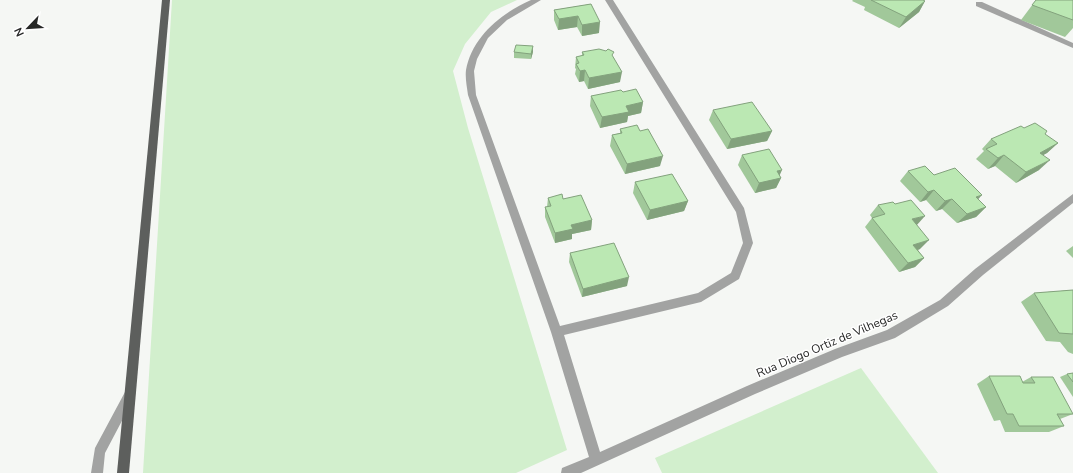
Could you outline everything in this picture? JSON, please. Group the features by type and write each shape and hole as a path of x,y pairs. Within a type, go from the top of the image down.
{"main road":[{"path":"122,473 166,0"}],"street":[{"path":"537,0 505,17 489,34 477,50 470,72 472,95 557,332 596,460"},
{"path":"557,332 701,297 735,276 748,243 741,211 610,0"},
{"path":"979,4 1073,46"},
{"name":"Rua Diogo Ortiz de Vilhegas","path":"567,473 751,390 839,353 891,334 944,303 979,272 1073,198"},
{"path":"97,473 99,452 129,396"}],"green space":[{"path":"172,0 517,0 491,12 465,44 453,71 468,128 567,450 516,473 143,473"},
{"path":"861,368 938,473 662,473 655,458"}],"building":[{"path":"871,0 923,0 925,1 906,17"},
{"path":"1036,0 1073,0 1073,20 1032,5"},
{"path":"591,4 600,22 582,25 578,16 559,19 554,10"},
{"path":"516,45 533,46 531,54 514,52"},
{"path":"599,49 606,51 608,49 614,52 612,55 622,72 589,78 585,70 580,71 576,64 579,63 576,57 584,55 582,52"},
{"path":"636,89 643,102 626,106 629,112 602,117 591,96 621,90 623,92"},
{"path":"752,102 772,131 731,139 713,110"},
{"path":"1035,123 1047,131 1045,134 1058,143 1040,153 1050,160 1026,172 1004,155 998,158 986,149 997,144 991,139 1021,126 1024,128"},
{"path":"637,125 640,131 648,129 663,156 627,164 612,135 622,133 620,129"},
{"path":"769,149 782,170 777,171 781,178 759,183 742,155"},
{"path":"925,166 934,175 955,168 982,195 976,197 986,207 967,214 952,199 945,201 934,190 928,192 908,171"},
{"path":"672,174 688,201 650,210 635,182"},
{"path":"562,194 563,199 581,195 592,220 571,225 573,229 555,233 545,207 551,206 548,198"},
{"path":"911,200 925,216 912,219 929,240 913,245 924,258 908,263 872,218 885,214 878,205 893,202 895,204"},
{"path":"614,243 629,277 583,289 570,253"},
{"path":"1073,290 1073,334 1059,333 1034,293"},
{"path":"1073,373 1073,382 1067,374"},
{"path":"989,376 1020,376 1023,383 1035,383 1031,377 1053,377 1073,414 1057,414 1064,426 1019,426 1013,414 1007,414"}]}
